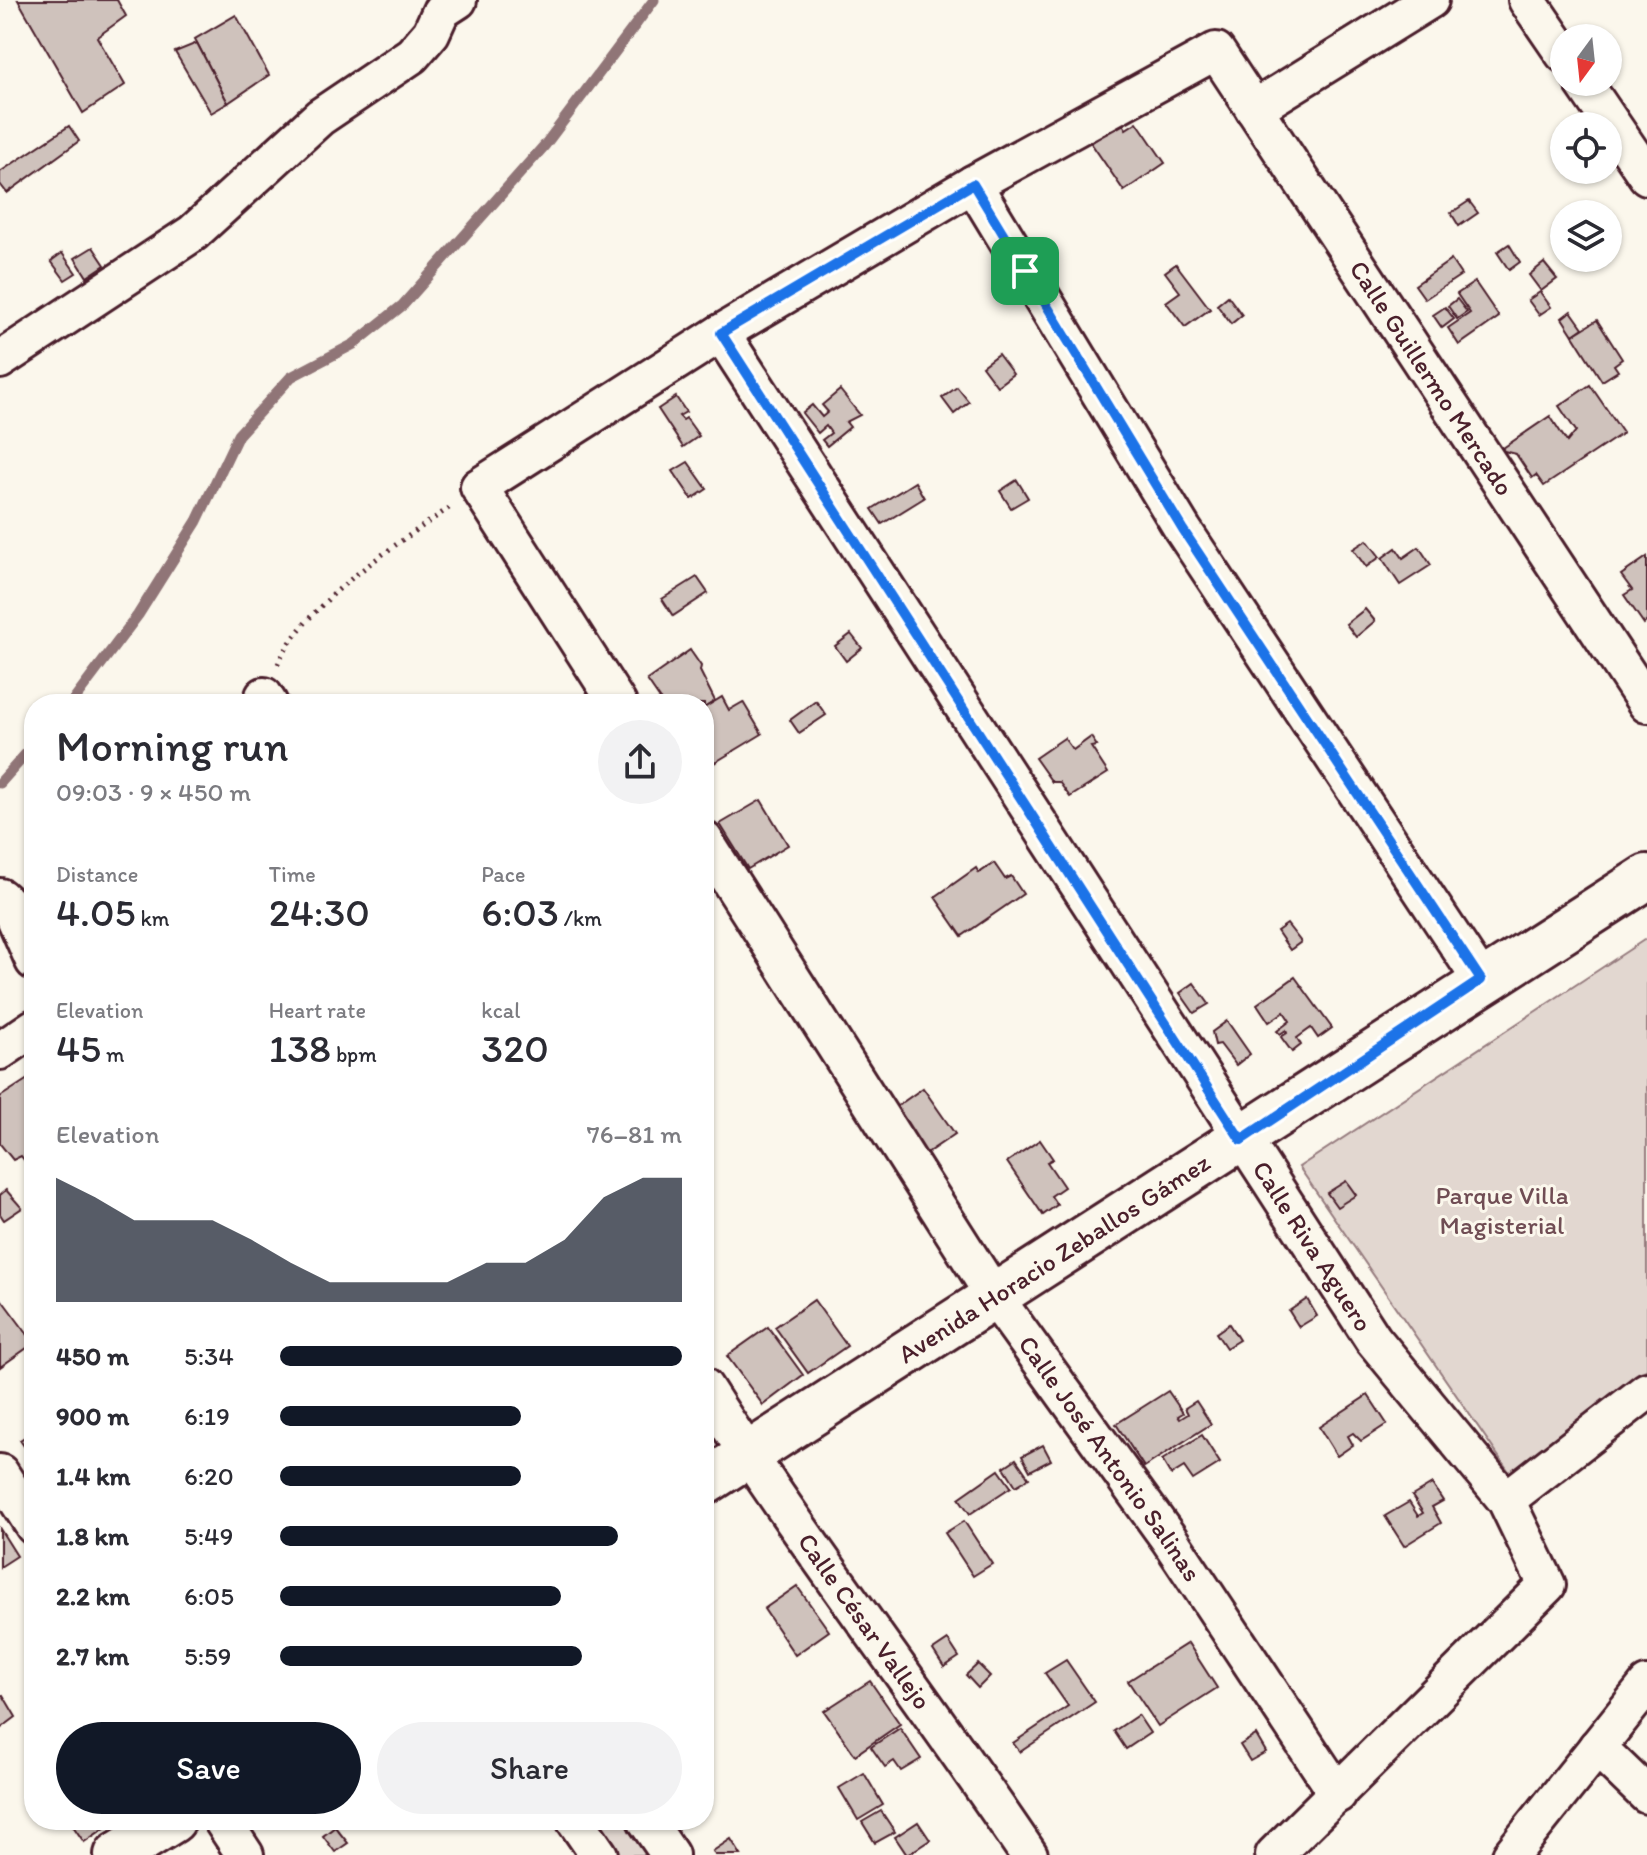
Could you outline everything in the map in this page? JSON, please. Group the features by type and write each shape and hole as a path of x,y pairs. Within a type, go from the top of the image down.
{"main road":[{"name":"Avenida Horacio Zeballos Gámez","path":"714,1477 996,1299 1481,980 1647,877"},
{"path":"117,1855 157,1830"}],"street":[{"path":"1254,109 1430,0"},
{"path":"1527,0 1550,34"},
{"path":"0,360 193,233 320,117 412,55 431,33 444,4"},
{"name":"Calle Guillermo Mercado","path":"973,184 1216,51 1647,704"},
{"path":"1593,96 1647,176"},
{"path":"612,694 479,487 721,333 973,184 1183,530 1481,980"},
{"name":"Calle Riva Aguero","path":"721,333 1241,1140 1373,1339 1506,1500 1547,1585 1338,1794"},
{"name":"Calle José Antonio Salinas","path":"714,856 996,1299 1169,1539 1338,1794"},
{"path":"15,905 24,932"},
{"path":"0,1051 24,1035"},
{"path":"1506,1500 1647,1391"},
{"name":"Calle César Vallejo","path":"714,1403 748,1456 943,1728 1029,1855"},
{"path":"0,1473 24,1510"},
{"path":"1511,1855 1647,1685"},
{"path":"1597,1747 1647,1795"},
{"path":"1274,1855 1338,1794"},
{"path":"229,1830 245,1855"},
{"path":"582,1830 599,1855"},
{"path":"653,1830 670,1855"}],"path":[{"path":"269,694 287,643 329,600 422,526 479,487"}],"green space":[{"name":"Parque Villa Magisterial","path":"1647,938 1647,1369 1510,1473 1299,1167"},
{"path":"602,1830 632,1830 649,1855 619,1855"}],"building":[{"path":"18,0 117,0 126,16 97,37 125,85 83,113"},
{"path":"236,15 269,75 228,103 195,39"},
{"path":"197,43 228,103 211,113 175,52"},
{"path":"1122,122 1126,129 1137,122 1165,163 1124,191 1091,143"},
{"path":"69,126 79,141 7,193 0,184 0,172"},
{"path":"1469,201 1478,213 1459,226 1451,213"},
{"path":"1509,244 1520,262 1509,270 1497,252"},
{"path":"93,247 105,265 87,277 75,258"},
{"path":"62,253 76,273 65,280 51,261"},
{"path":"1451,260 1461,275 1425,299 1415,285"},
{"path":"1544,263 1557,279 1541,291 1529,275"},
{"path":"1176,264 1210,309 1185,327 1166,302 1180,292 1165,272"},
{"path":"1475,282 1499,317 1459,345 1448,328 1470,313 1457,294"},
{"path":"1540,292 1551,307 1539,315 1528,300"},
{"path":"1228,296 1242,315 1231,324 1217,305"},
{"path":"1457,299 1467,312 1457,319 1448,306"},
{"path":"1445,307 1454,319 1442,328 1433,315"},
{"path":"1571,311 1583,328 1573,335 1562,318"},
{"path":"1597,320 1622,359 1614,365 1618,371 1602,381 1573,335"},
{"path":"998,354 1013,374 997,386 982,366"},
{"path":"1590,385 1623,433 1544,486 1536,475 1532,478 1516,454 1500,450 1550,416 1567,442 1576,431 1559,406"},
{"path":"957,387 969,402 954,414 942,398"},
{"path":"840,390 860,415 846,422 850,427 827,446 822,440 831,433 826,426 818,433 802,413 812,405 822,417 828,412 822,405"},
{"path":"676,397 686,412 679,416 683,420 686,418 699,436 683,447 658,409"},
{"path":"688,462 707,489 692,499 673,471"},
{"path":"1017,480 1028,498 1011,508 1000,491"},
{"path":"915,482 924,498 882,524 872,509"},
{"path":"1367,540 1380,557 1366,567 1353,549"},
{"path":"1419,547 1431,565 1400,585 1382,558 1396,548 1403,558"},
{"path":"1647,557 1647,621 1644,624 1624,595 1632,590 1621,575"},
{"path":"697,577 708,593 673,616 662,599"},
{"path":"1365,609 1375,621 1356,637 1346,624"},
{"path":"851,634 862,648 846,661 835,646"},
{"path":"690,650 701,666 700,671 712,694 657,694 647,680"},
{"path":"722,697 729,710 743,702 762,734 714,763 714,702"},
{"path":"816,701 826,715 799,733 790,720"},
{"path":"1091,737 1097,746 1091,747 1108,773 1070,797 1059,782 1052,782 1035,758 1064,738 1073,750"},
{"path":"761,800 788,845 748,869 720,824"},
{"path":"994,863 1005,879 1011,876 1023,894 962,936 935,897 976,868 979,873"},
{"path":"1287,924 1301,942 1290,950 1277,931"},
{"path":"1295,977 1332,1028 1318,1038 1311,1028 1297,1038 1301,1045 1292,1052 1281,1037 1287,1033 1286,1030 1280,1034 1277,1031 1290,1021 1284,1012 1269,1022 1257,1004"},
{"path":"1194,983 1209,1004 1194,1013 1180,993"},
{"path":"1227,1021 1250,1054 1236,1065 1220,1044 1215,1045 1212,1032"},
{"path":"24,1081 24,1160 21,1156 13,1160 0,1144 0,1097"},
{"path":"923,1088 955,1134 921,1157 889,1112"},
{"path":"1040,1140 1053,1159 1047,1162 1064,1187 1051,1196 1057,1205 1043,1215 1007,1162"},
{"path":"1346,1181 1356,1195 1337,1207 1327,1193"},
{"path":"6,1190 22,1208 4,1220 0,1214 0,1195"},
{"path":"1307,1299 1317,1316 1299,1327 1289,1311"},
{"path":"2,1300 24,1330 24,1350 0,1367"},
{"path":"814,1300 847,1346 808,1373 775,1327"},
{"path":"1229,1324 1239,1340 1226,1348 1216,1333"},
{"path":"768,1327 803,1375 763,1405 727,1356"},
{"path":"1168,1391 1183,1413 1178,1416 1180,1419 1188,1414 1185,1408 1196,1401 1211,1424 1144,1467 1116,1424"},
{"path":"1368,1395 1387,1424 1361,1441 1353,1433 1348,1436 1353,1445 1337,1456 1319,1427"},
{"path":"1202,1435 1220,1463 1193,1480 1184,1467 1171,1475 1162,1460"},
{"path":"1043,1445 1051,1460 1030,1471 1022,1456"},
{"path":"1016,1459 1029,1478 1016,1486 1004,1467"},
{"path":"999,1470 1011,1487 970,1514 959,1498"},
{"path":"1432,1484 1443,1501 1432,1507 1441,1523 1404,1546 1385,1516 1409,1502 1418,1516 1423,1513 1412,1496"},
{"path":"964,1521 992,1564 973,1576 945,1533"},
{"path":"0,1529 17,1556 0,1567"},
{"path":"797,1586 829,1631 795,1655 764,1609"},
{"path":"948,1640 959,1657 944,1667 933,1650"},
{"path":"1188,1643 1217,1688 1158,1726 1128,1681"},
{"path":"1066,1660 1095,1702 1020,1752 1013,1743 1068,1706 1045,1673"},
{"path":"978,1664 990,1676 978,1688 966,1675"},
{"path":"870,1681 900,1724 855,1755 824,1711"},
{"path":"3,1695 16,1717 0,1729 0,1696"},
{"path":"1138,1715 1150,1733 1126,1749 1114,1731"},
{"path":"900,1728 921,1759 901,1771 894,1761 885,1767 871,1747"},
{"path":"1256,1735 1266,1752 1250,1761 1240,1745"},
{"path":"864,1773 883,1805 858,1820 839,1788"},
{"path":"881,1811 895,1832 875,1843 862,1822"},
{"path":"918,1822 930,1840 907,1855 895,1837"},
{"path":"76,1830 102,1830 84,1842"},
{"path":"331,1830 337,1830 348,1843 335,1852 323,1836"},
{"path":"731,1839 741,1855 715,1855 713,1851"}],"waterway":[{"path":"79,694 138,615 197,521 238,435 291,377 354,344 403,305 545,145 654,0"},
{"path":"0,783 24,756"}],"route":[{"path":"973,184 1025,271 1183,530 1481,980 1241,1140 721,333 973,184"}]}
